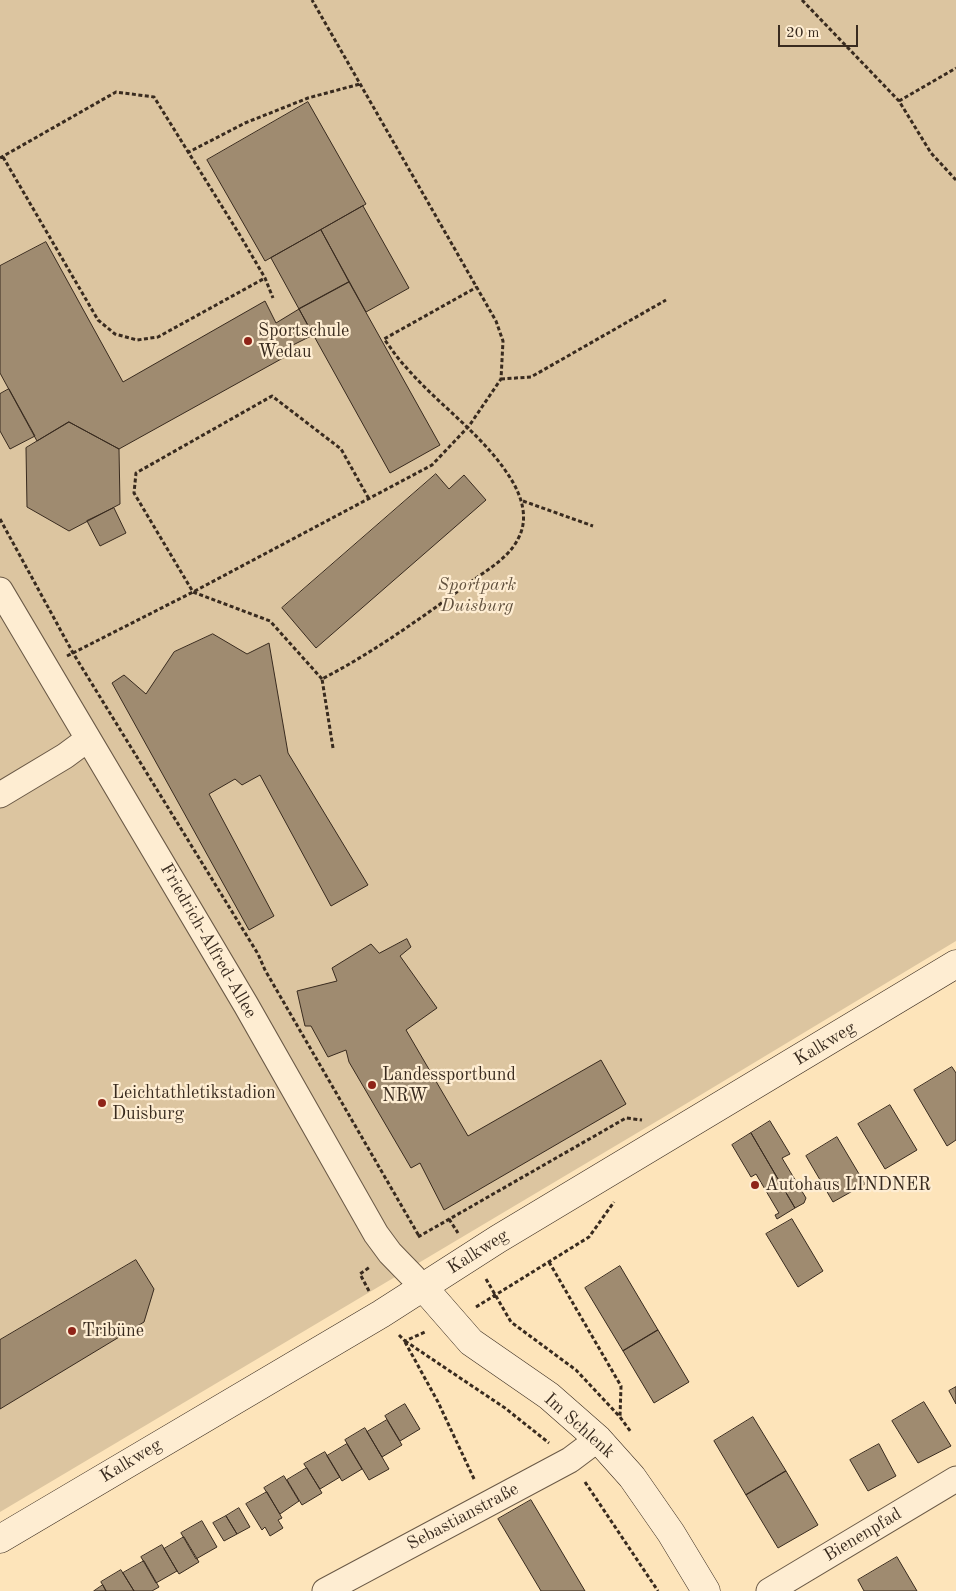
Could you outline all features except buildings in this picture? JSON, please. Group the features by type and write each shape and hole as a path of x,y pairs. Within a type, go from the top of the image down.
{"street":[{"name":"Friedrich-Alfred-Allee","path":"0,590 246,1005 376,1234 390,1253 423,1287"},
{"path":"0,795 65,756 88,738"},
{"name":"Kalkweg","path":"0,1539 423,1287 632,1158 692,1124 956,964"},
{"name":"Im Schlenk","path":"423,1287 471,1342 548,1396 598,1439 632,1477 660,1517 706,1591"},
{"name":"Sebastianstraße","path":"326,1591 570,1460 598,1439"},
{"name":"Bienenpfad","path":"770,1591 956,1479"}],"path":[{"path":"46,667 432,466 468,426 502,379 502,341 496,321 312,0"},
{"path":"802,0 899,101 931,153 956,180"},
{"path":"899,101 956,68"},
{"path":"186,153 245,122 308,98 360,84"},
{"path":"265,278 158,338 137,340 115,334 98,320 1,158 116,92 154,98 186,153 265,278 273,298"},
{"path":"322,679 355,662 505,556 518,539 523,524 523,501 511,478 468,426 405,367 384,339 477,287"},
{"path":"502,379 531,376 666,300"},
{"path":"333,748 322,679 270,621 193,592 134,493 136,473 272,396 341,449 369,499"},
{"path":"523,501 593,526"},
{"path":"0,519 73,653 258,954 265,970 419,1236"},
{"path":"360,1274 390,1253 626,1118 645,1120"},
{"path":"496,1296 589,1237 618,1198"},
{"path":"549,1262 621,1386 620,1417"},
{"path":"404,1341 438,1402 486,1506"}],"green space":[{"name":"Sportpark Duisburg","path":"0,0 956,0 956,941 0,1512"}],"place":[{"name":"Sportschule Wedau","path":"248,341"},
{"name":"Landessportbund NRW","path":"372,1085"},
{"name":"Leichtathletikstadion Duisburg","path":"102,1103"},
{"name":"Autohaus LINDNER","path":"755,1185"},
{"name":"Tribüne","path":"72,1331"}]}
